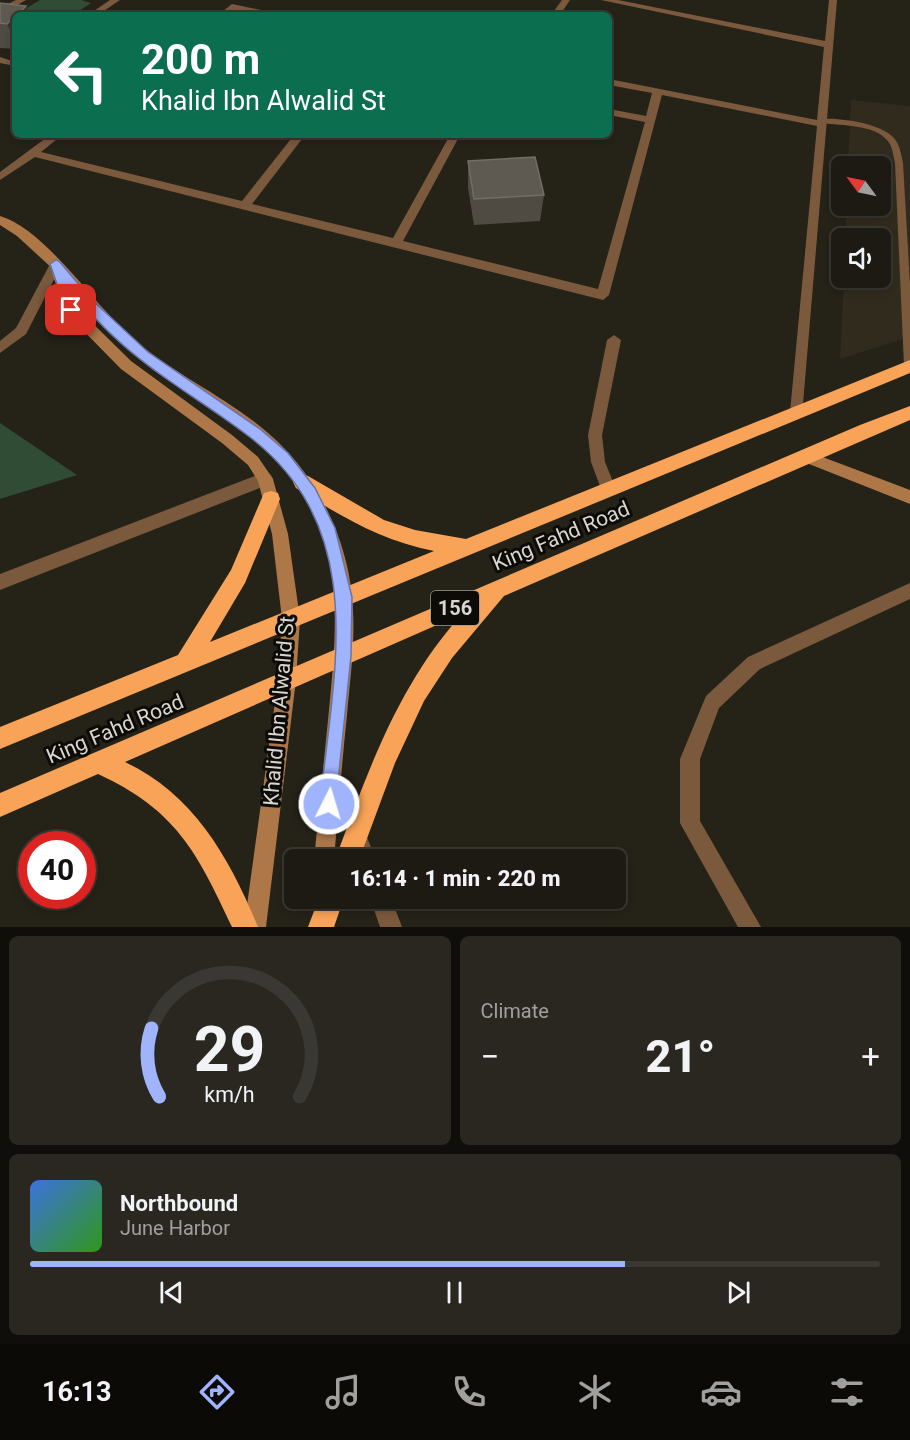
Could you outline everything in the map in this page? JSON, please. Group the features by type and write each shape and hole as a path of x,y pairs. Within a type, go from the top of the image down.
{"highway":[{"name":"King Fahd Road","path":"0,738 910,366"},
{"name":"King Fahd Road","path":"0,805 804,456 910,413"},
{"path":"302,482 382,531 424,543 467,547"},
{"path":"186,662 238,576 271,499"},
{"path":"351,849 394,737 429,673 452,641 500,588"},
{"path":"98,762 149,787 176,812 202,846 245,927"},
{"path":"319,927 327,909"}],"street":[{"path":"0,12 22,0"},
{"path":"97,12 116,0"},
{"path":"605,0 649,4 830,45"},
{"path":"797,412 834,0"},
{"path":"226,12 232,7 256,12"},
{"path":"612,83 823,122"},
{"path":"33,153 603,295 658,91"},
{"path":"612,113 651,120"},
{"path":"0,177 53,138"},
{"path":"244,206 298,138"},
{"path":"396,243 452,138"},
{"name":"Khalid Ibn Alwalid St","path":"0,220 39,245 87,302 143,355 255,433 283,457 302,482 330,533 344,597 343,656 325,849"},
{"path":"0,348 21,331 56,264"},
{"name":"Khalid Ibn Alwalid St","path":"56,264 71,310 126,365 228,438 253,461 265,479 280,534 291,619 287,680 255,927"},
{"path":"608,489 598,462 595,435 614,340"},
{"path":"804,456 910,497"},
{"path":"0,582 265,479"},
{"path":"750,927 690,823 690,759 712,702 754,663 910,591"},
{"path":"356,834 362,849"},
{"path":"319,927 320,909"},
{"path":"384,909 391,927"}],"lane":[{"path":"823,122 868,129 888,135 894,144 900,163 906,232 910,366"}],"shaded area":[{"path":"851,100 910,106 910,337 840,359 844,288 891,288 891,228 846,228 846,216 891,216 891,156 848,156"}],"green space":[{"path":"40,0 81,0 91,3 78,12 20,12"},
{"path":"0,423 77,475 0,499"}],"building":[{"path":"0,3 26,6 20,12 12,12 12,19 7,24 0,23"},
{"path":"535,157 544,195 474,199 468,161"}],"route":[{"path":"71,310 56,264 87,302 143,355 255,433 283,457 310,492 330,533 344,597 343,656 329,804"}]}
